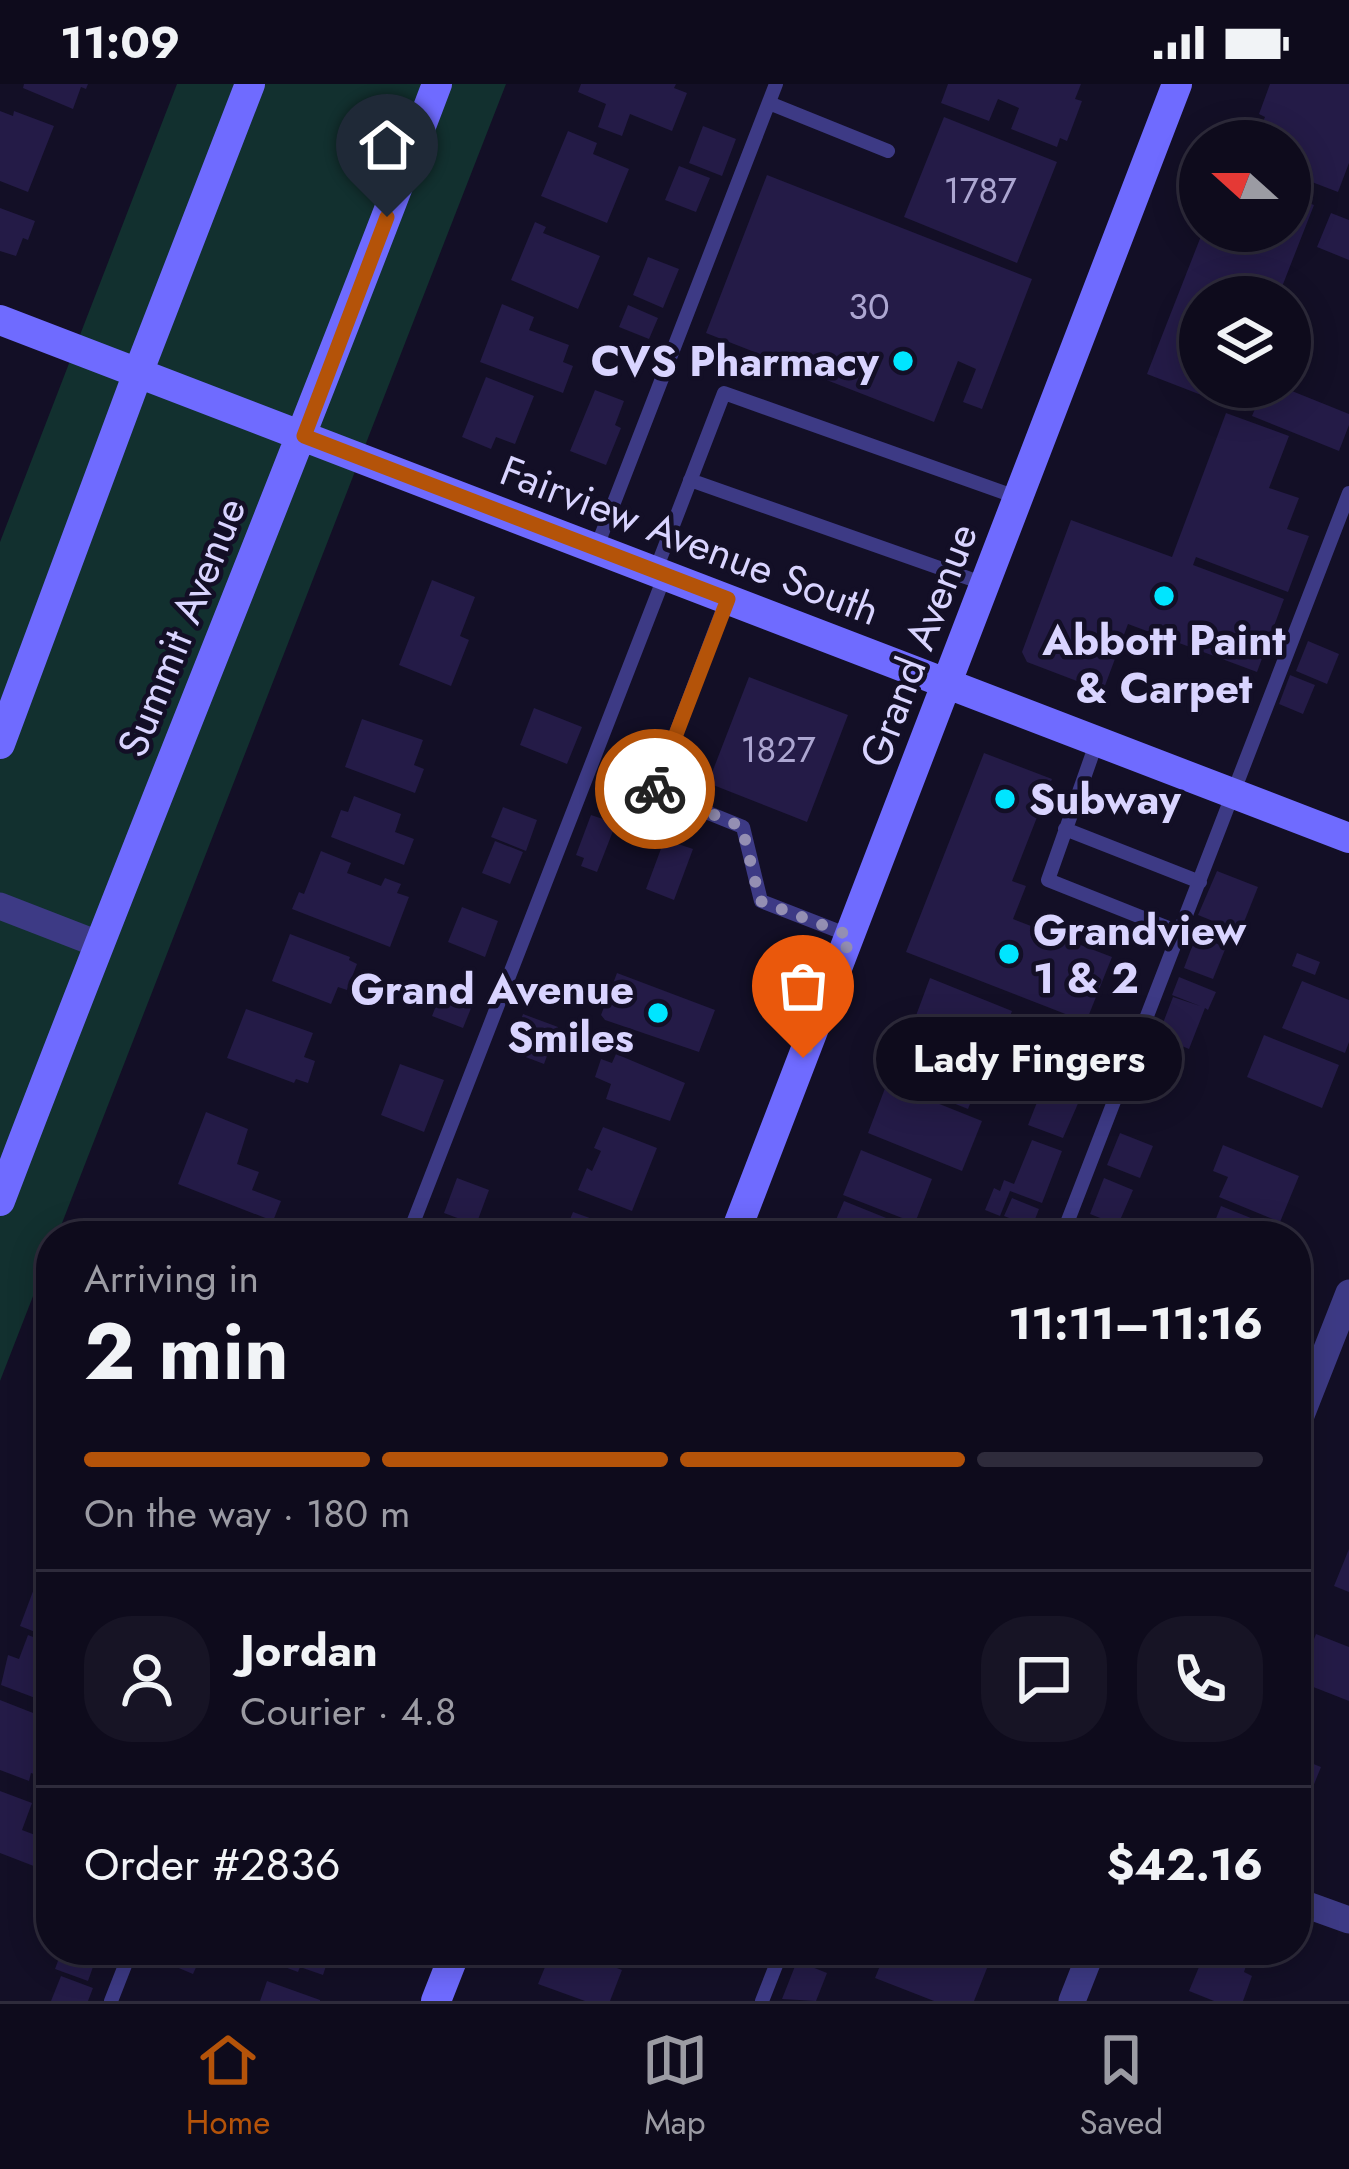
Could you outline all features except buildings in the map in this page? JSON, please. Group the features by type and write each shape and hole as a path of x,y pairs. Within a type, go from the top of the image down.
{"street":[{"path":"0,744 250,84"},
{"name":"Summit Avenue","path":"0,1201 98,944 304,436 437,84"},
{"name":"Grand Avenue","path":"740,1221 1177,84"},
{"name":"Fairview Avenue South","path":"0,320 1349,838"},
{"path":"0,906 98,944"},
{"path":"1311,1390 1349,1293"},
{"path":"1311,1906 1349,1920"},
{"path":"436,2001 450,1965"},
{"path":"1072,2001 1086,1965"}],"lane":[{"path":"596,549 776,84"},
{"path":"769,103 888,151"},
{"path":"414,1221 724,393 1019,498"},
{"path":"690,479 986,584"},
{"path":"1068,1221 1349,493"},
{"path":"728,599 654,791 742,827 760,901 851,936"},
{"path":"1097,741 1048,880 1181,933"},
{"path":"1066,829 1200,882"},
{"path":"111,2001 125,1965"},
{"path":"763,2001 776,1965"}],"green space":[{"path":"177,84 506,84 63,1221 36,1221 36,1289 0,1381 0,542"}],"way so far":[{"path":"655,789 742,827 760,901 851,936 803,1058"}],"place":[{"name":"CVS Pharmacy","path":"903,361"},
{"name":"Abbott Paint & Carpet","path":"1164,596"},
{"name":"Subway","path":"1005,799"},
{"name":"Grandview 1 & 2","path":"1009,954"},
{"name":"Grand Avenue Smiles","path":"658,1013"},
{"name":"Lady Fingers","path":"803,1058"}],"route":[{"path":"387,217 304,436 728,599 655,789"}]}
